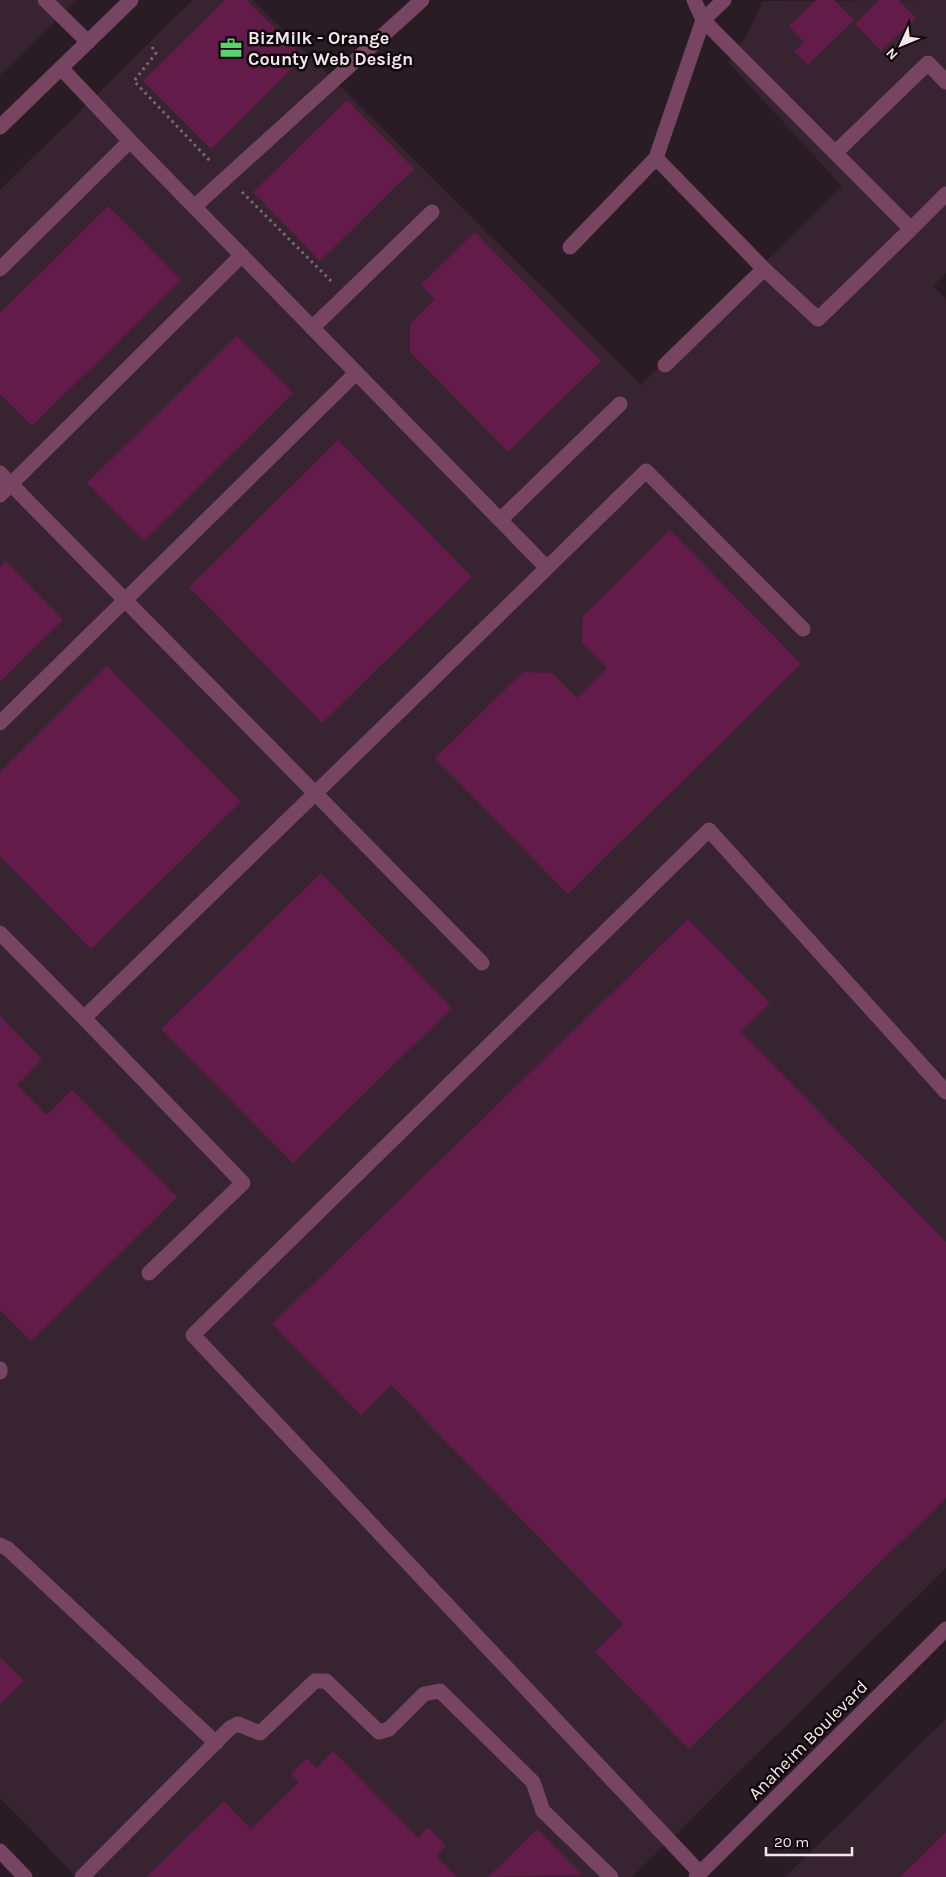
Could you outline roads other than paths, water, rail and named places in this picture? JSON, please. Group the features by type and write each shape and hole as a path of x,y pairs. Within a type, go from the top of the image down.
{"street":[{"path":"45,0 88,42"},
{"path":"0,127 131,0"},
{"path":"194,207 422,0"},
{"path":"694,0 703,20 911,229"},
{"path":"570,247 656,158 703,20 724,0"},
{"path":"835,153 928,63 946,82"},
{"path":"61,68 194,207 547,568"},
{"path":"0,269 130,141"},
{"path":"656,158 764,269 818,319 946,194"},
{"path":"312,328 432,212"},
{"path":"0,495 242,255"},
{"path":"665,364 764,269"},
{"path":"0,723 356,373"},
{"path":"500,520 620,404"},
{"path":"84,1018 646,471 803,629"},
{"path":"0,473 482,964"},
{"path":"698,1875 193,1335 709,830 946,1092"},
{"path":"0,933 243,1183 150,1273"},
{"path":"0,1545 8,1549 216,1743"},
{"name":"Anaheim Boulevard","path":"698,1875 946,1630"},
{"path":"82,1877 230,1728 238,1724 260,1733 314,1681 326,1682 379,1732 389,1730 424,1694 440,1691 533,1782 543,1810 611,1877"},
{"path":"0,1851 25,1877"}],"place":[{"name":"BizMilk - Orange County Web Design","path":"231,48"}]}
